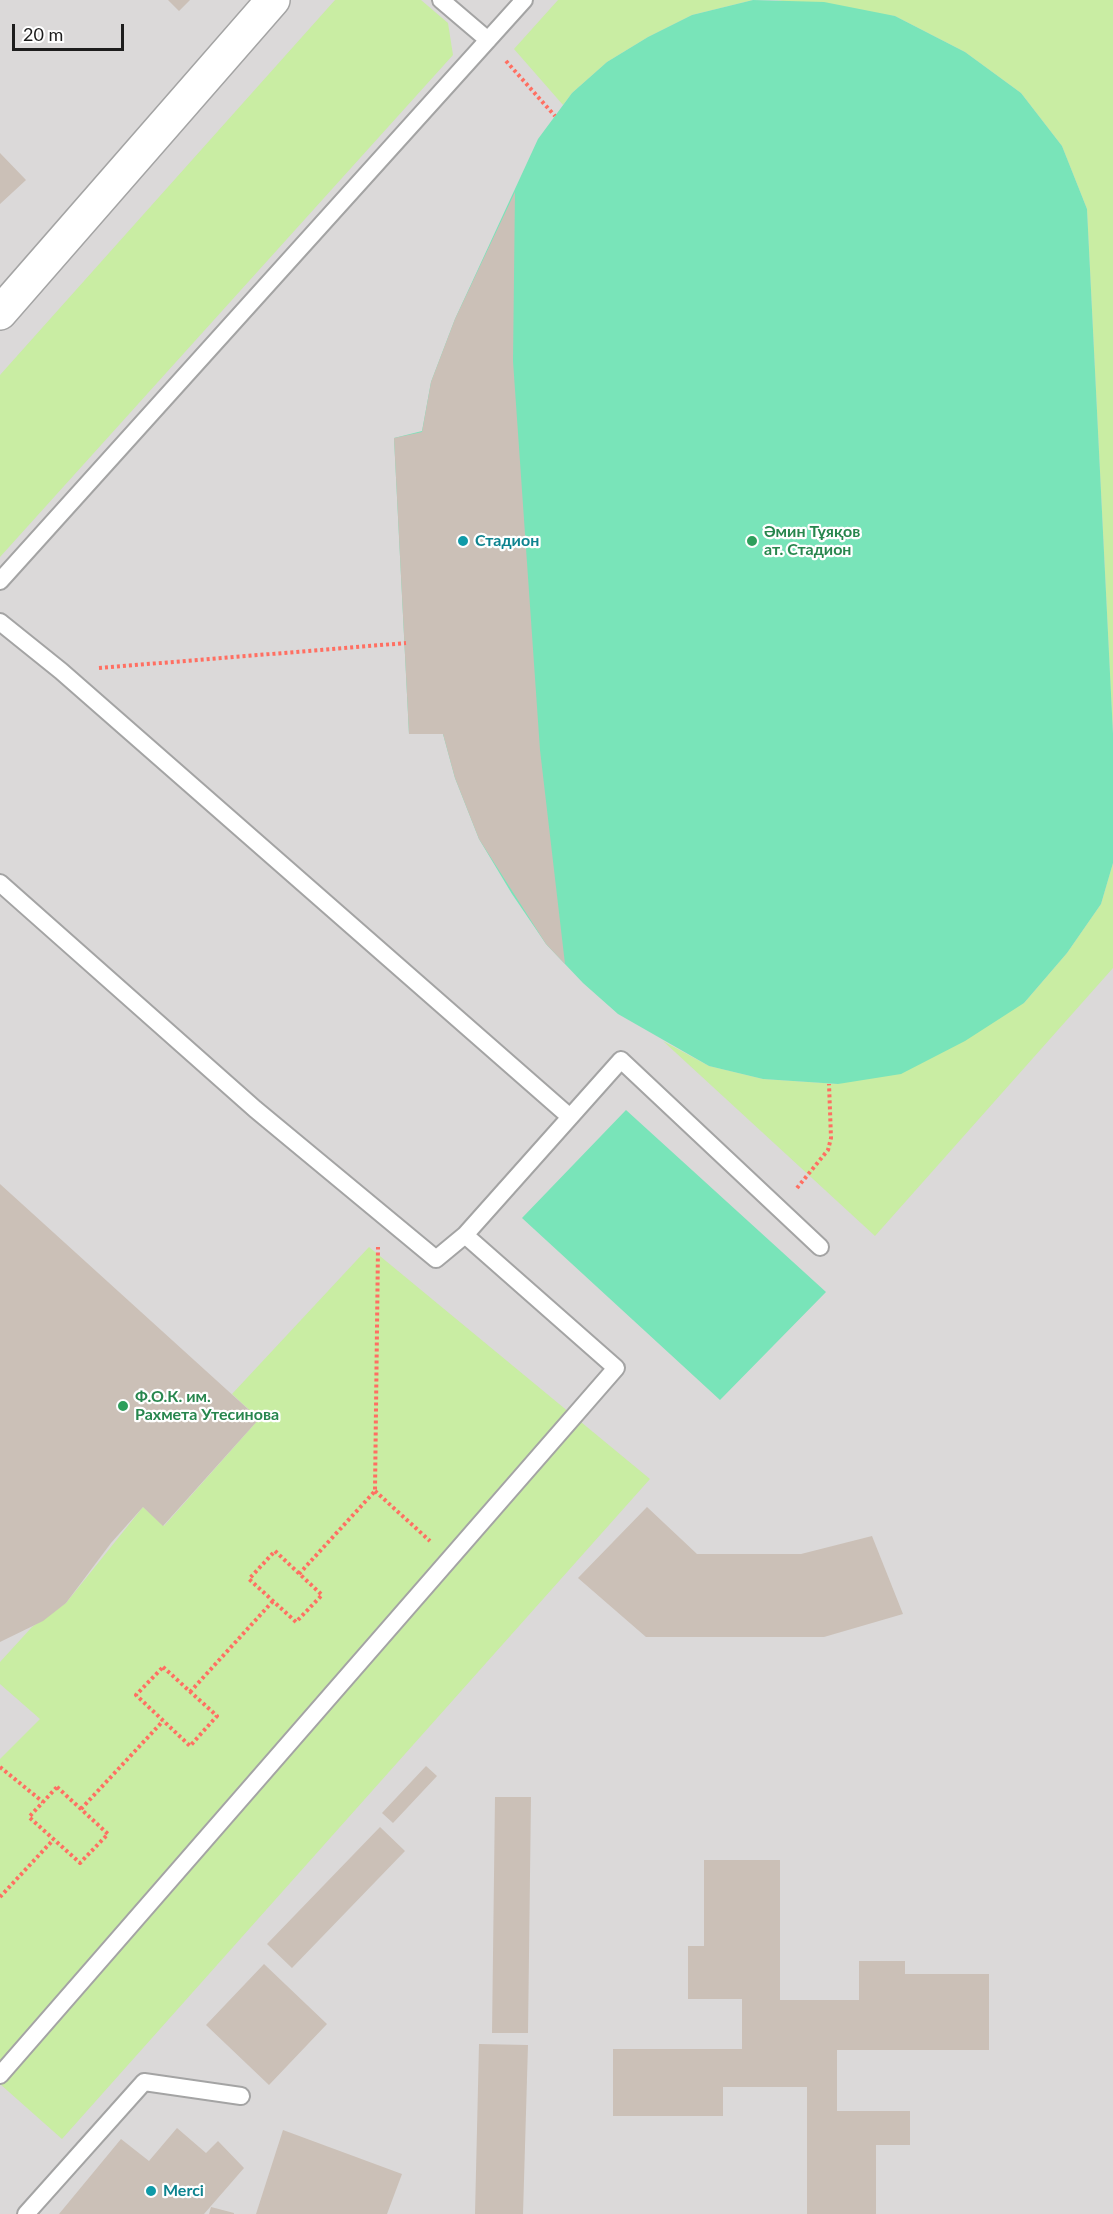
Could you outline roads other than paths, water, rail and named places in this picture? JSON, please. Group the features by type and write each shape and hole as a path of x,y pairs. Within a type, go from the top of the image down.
{"street":[{"path":"0,313 273,0"}],"lane":[{"path":"441,0 488,40"},
{"path":"0,580 524,0"},
{"path":"0,622 61,671 570,1117"},
{"path":"0,883 255,1108 436,1259 465,1235 621,1060 820,1247"},
{"path":"0,2075 616,1368 465,1235"},
{"path":"26,2214 144,2082 241,2096"}],"place":[{"name":"Стадион","path":"463,541"},
{"name":"Әмин Тұяқов ат. Стадион","path":"752,541"},
{"name":"Ф.О.К. им. Рахмета Утесинова","path":"123,1406"},
{"name":"Merci","path":"151,2191"}]}
